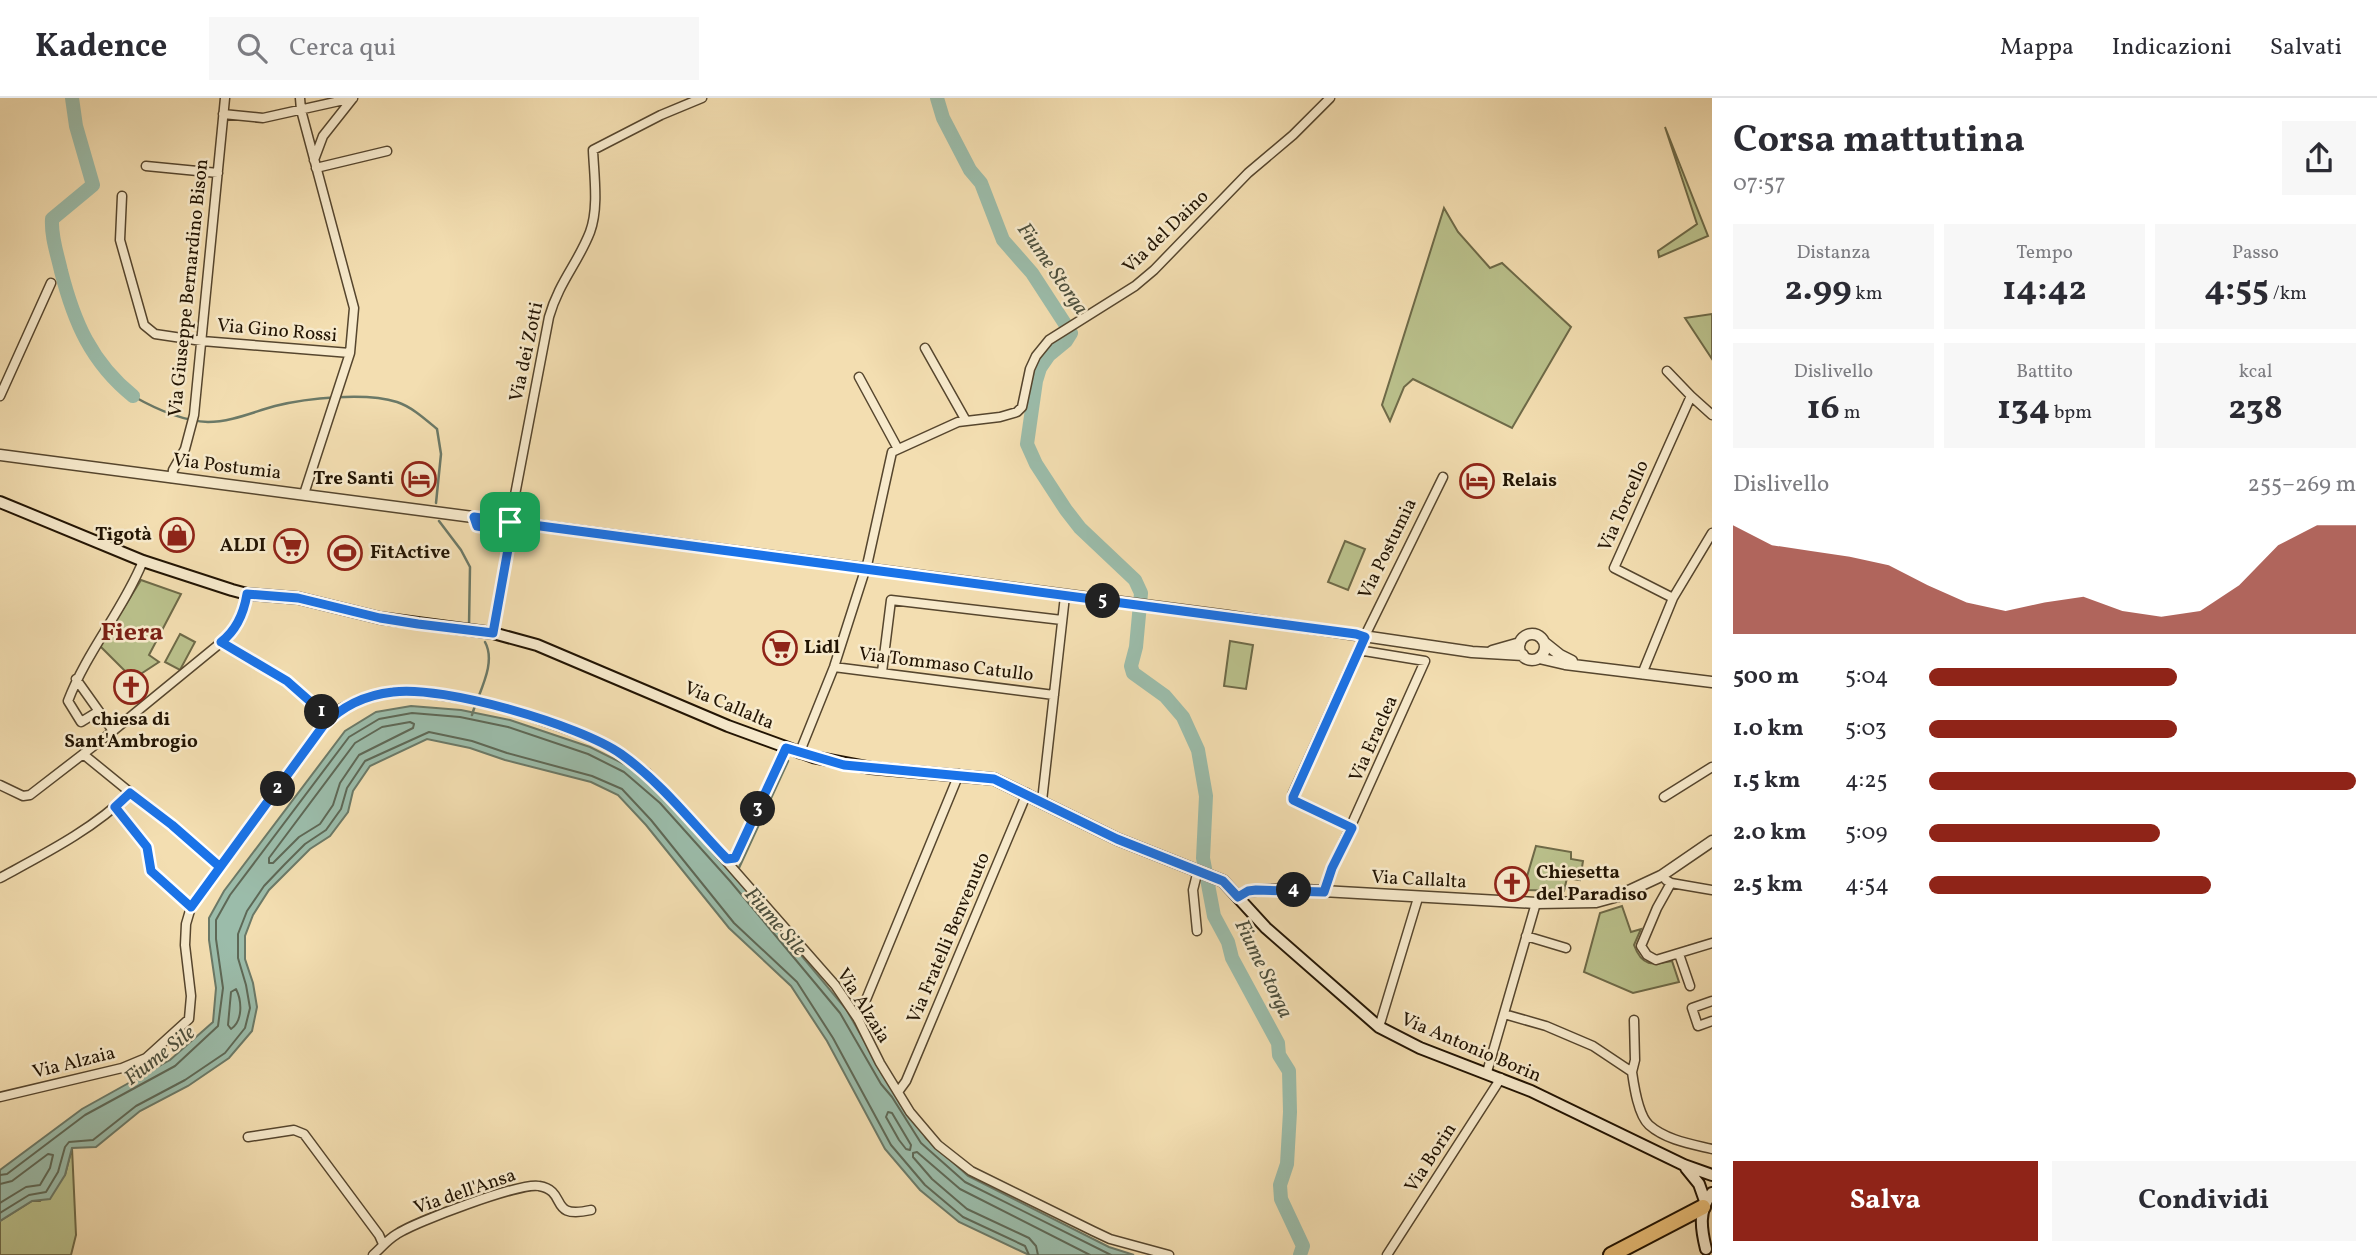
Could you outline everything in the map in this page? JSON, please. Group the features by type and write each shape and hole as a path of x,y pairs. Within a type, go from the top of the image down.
{"highway":[{"path":"1611,1255 1707,1200"}],"main road":[{"name":"Via Callalta","path":"0,502 143,561 247,594 298,598 393,620 493,633 537,645 799,754 844,765 994,779 1117,839 1218,879 1229,885 1238,897"},
{"name":"Via Antonio Borin","path":"1238,897 1266,928 1379,1027 1420,1048 1501,1078 1684,1166 1712,1175"},
{"path":"1684,1166 1699,1184 1707,1200 1701,1221 1706,1249"}],"street":[{"name":"Via Giuseppe Bernardino Bison","path":"172,478 173,470 185,449 194,415 225,98"},
{"path":"300,98 354,308 350,353 304,494"},
{"path":"223,114 263,118 353,98 323,136 315,164"},
{"name":"Via dei Zotti","path":"510,522 549,317 556,294 591,230 594,209 593,150 661,115 702,98"},
{"name":"Via del Daino","path":"893,456 965,419 1010,415 1022,407 1030,369 1036,356 1061,332 1135,286 1154,270 1248,173 1293,135 1330,98"},
{"path":"315,164 387,151"},
{"path":"146,166 218,173"},
{"name":"Via Gino Rossi","path":"122,196 120,240 144,325 155,334 202,341 350,353"},
{"path":"0,396 51,283"},
{"path":"925,348 965,419"},
{"path":"1667,371 1712,415"},
{"path":"799,754 834,667 868,561 893,456 859,377"},
{"name":"Via Torcello","path":"1673,598 1614,568 1691,396"},
{"name":"Via Postumia","path":"0,455 1712,682"},
{"name":"Via Postumia","path":"1365,637 1443,477"},
{"path":"474,517 477,526 506,531 510,538 493,633"},
{"path":"1642,674 1673,598 1712,533"},
{"path":"99,712 81,722 68,701 76,679 136,578 143,561"},
{"path":"0,785 23,796 30,795 113,731 229,636 242,615 247,594"},
{"path":"1042,801 1065,596"},
{"path":"882,672 891,600 1062,620"},
{"name":"Via Postumia","path":"1485,653 1520,643 1527,635 1534,634 1541,637 1560,656 1582,666"},
{"path":"1352,828 1293,800 1293,797 1365,637"},
{"path":"221,642 287,681 330,719"},
{"path":"1520,643 1523,656"},
{"path":"1539,658 1545,643"},
{"name":"Via Eraclea","path":"1324,892 1332,868 1425,662 1359,650"},
{"name":"Via Tommaso Catullo","path":"834,667 1054,695"},
{"path":"76,679 113,731"},
{"name":"Via Alzaia","path":"0,1097 122,1068 146,1058 189,1019 192,1007 185,945 186,924 191,907 338,710 356,701 395,691 475,700 589,737 618,752 647,773 727,859 835,985 921,1127 954,1159 971,1171 1110,1238 1169,1255"},
{"path":"727,859 735,858 786,748"},
{"path":"83,754 220,867"},
{"path":"1664,797 1712,767"},
{"path":"858,1019 959,774"},
{"path":"0,878 70,840 130,793"},
{"name":"Via Fratelli Benvenuto","path":"898,1092 906,1081 1027,793"},
{"path":"115,807 147,847 151,871 191,907"},
{"name":"Via Callalta","path":"1238,897 1256,890 1536,903 1596,902 1618,896 1661,876 1712,841"},
{"path":"1197,931 1193,890 1198,871"},
{"path":"1661,876 1671,883 1712,890"},
{"path":"1671,883 1641,946 1647,955 1656,960 1712,943"},
{"path":"1379,1027 1418,898"},
{"path":"1487,1072 1536,903"},
{"path":"1526,936 1566,948"},
{"path":"1679,954 1690,986"},
{"path":"1712,1001 1692,1008 1698,1026 1712,1021"},
{"path":"1504,1014 1546,1026 1593,1046 1632,1072"},
{"path":"1634,1020 1635,1060 1632,1072 1636,1098 1648,1124 1680,1142 1712,1149"},
{"name":"Via Borin","path":"1387,1255 1501,1078"},
{"path":"248,1137 294,1130 304,1134 383,1244"},
{"name":"Via dell'Ansa","path":"373,1255 383,1244 420,1223 496,1195 537,1185 553,1191 566,1212 574,1214 591,1210"}],"green space":[{"path":"1665,127 1708,236 1659,257 1658,251 1697,224"},
{"path":"1444,208 1458,232 1490,268 1502,263 1571,327 1512,428 1413,379 1404,387 1390,421 1382,405"},
{"path":"1712,314 1712,359 1685,318"},
{"path":"1345,541 1365,549 1348,590 1328,582"},
{"path":"141,580 181,594 149,655 159,662 133,679 100,646"},
{"path":"180,634 195,642 180,670 165,662"},
{"path":"1230,641 1253,645 1246,689 1224,686"},
{"path":"1536,846 1571,852 1571,859 1583,861 1580,880 1567,878 1564,891 1523,890"},
{"path":"1622,906 1631,932 1641,929 1634,945 1640,957 1649,963 1672,961 1679,982 1633,993 1584,972 1600,913"},
{"path":"72,1148 76,1235 71,1255 0,1255 0,1221 32,1201 40,1201 65,1175"}],"water":[{"path":"411,706 461,710 510,720 590,747 628,766 665,798 735,876 846,1009 887,1081 898,1092 926,1138 968,1176 1109,1247 1134,1255 1029,1255 959,1222 920,1190 885,1149 827,1041 791,986 729,928 646,825 618,795 591,782 470,748 427,739 370,766 353,791 348,812 330,836 310,849 269,890 253,915 245,936 245,959 257,1007 252,1031 229,1058 188,1086 140,1111 96,1147 72,1148 65,1175 50,1199 32,1201 0,1221 0,1170 82,1109 170,1060 213,1022 216,988 209,940 209,918 224,891 345,731 376,712"}],"waterway":[{"path":"72,98 76,126 93,185 52,219 52,232 66,290 78,324 95,355 118,383 133,396"},
{"name":"Fiume Storga","path":"937,98 943,118 970,170 981,183 1003,240 1032,273 1071,333 1040,368 1027,444 1036,464 1080,528 1135,580 1141,593 1136,647 1131,666 1133,673 1165,696 1183,717 1198,750 1206,796 1203,858 1214,916 1228,942 1232,958 1278,1043 1279,1055 1289,1071 1287,1164 1280,1185 1281,1199 1303,1246 1300,1255"},
{"path":"133,396 169,413 208,422 234,419 288,403 319,399 369,397 403,404 437,429 441,454 436,503"},
{"path":"439,521 470,567 469,626"},
{"path":"472,715 488,669 485,642"},
{"path":"737,872 788,761"}],"place":[{"name":"Tre Santi","path":"419,479"},
{"name":"Relais","path":"1477,481"},
{"name":"Tigotà","path":"177,535"},
{"name":"ALDI","path":"291,546"},
{"name":"FitActive","path":"345,553"},
{"name":"Lidl","path":"780,648"},
{"name":"chiesa di Sant'Ambrogio","path":"131,687"},
{"name":"Chiesetta del Paradiso","path":"1512,884"}],"district":[{"name":"Fiera","path":"132,633"}],"route":[{"path":"510,522 474,517 477,526 506,531 510,538 493,633 380,618 298,598 247,594 242,615 229,636 221,642 287,681 330,719 191,907 151,871 147,847 115,807 130,793 220,867 323,726 338,710 356,701 395,691 480,701 589,737 618,752 647,773 727,859 735,858 786,748 799,754 844,765 994,779 1117,839 1223,881 1238,897 1256,890 1324,892 1332,868 1352,828 1293,800 1293,793 1365,637 1228,616 510,522"}],"water label":[{"name":"Fiume Sile","path":"775,922"},
{"name":"Fiume Sile","path":"160,1056"}]}
